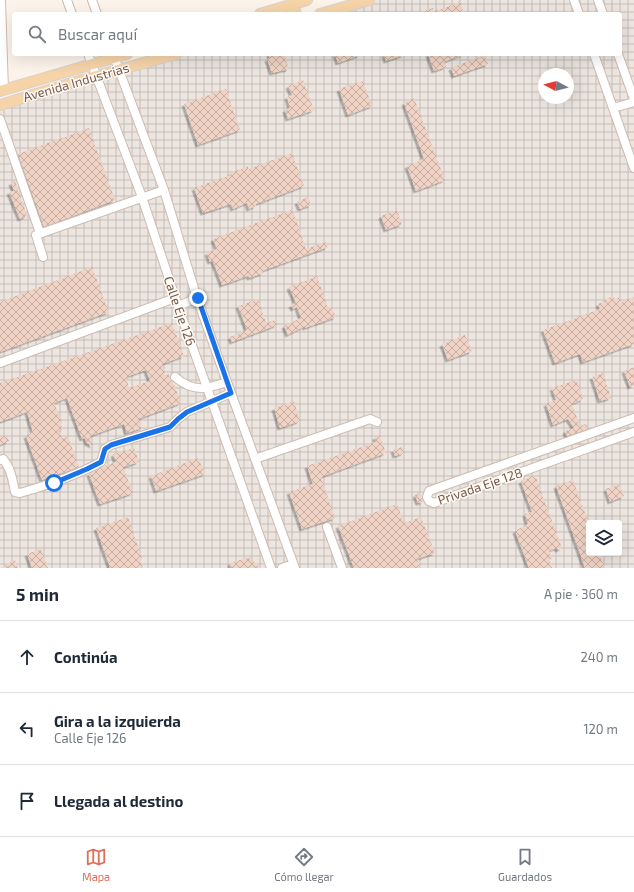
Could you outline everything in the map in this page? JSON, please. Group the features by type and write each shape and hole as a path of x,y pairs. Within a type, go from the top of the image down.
{"main road":[{"path":"274,12 295,9 306,0"},
{"path":"327,12 369,0"},
{"name":"Avenida Industrias","path":"2,90 92,65 114,56"},
{"name":"Avenida Industrias","path":"0,105 169,56"}],"street":[{"path":"1,0 2,90"},
{"path":"67,0 71,12"},
{"path":"92,0 96,12"},
{"path":"574,0 578,12"},
{"path":"598,0 602,12"},
{"name":"Calle Eje 126","path":"89,56 142,197 176,302 208,388 271,568"},
{"name":"Calle Eje 126","path":"114,56 164,190 198,298 227,382 294,566"},
{"path":"595,56 634,168"},
{"path":"619,56 634,99"},
{"path":"613,108 634,102"},
{"path":"0,118 40,233"},
{"path":"43,257 36,235 164,190"},
{"path":"0,363 176,302 198,298"},
{"path":"175,377 182,383 199,389 208,388 227,382"},
{"path":"0,460 3,459 6,462 12,477 15,492 20,493 54,483 87,469 101,462 105,449 111,445 170,427 187,412 231,393"},
{"name":"Privada Eje 128","path":"634,418 429,491 427,497 429,501 434,503 634,432"},
{"path":"255,459 370,419 377,422"},
{"path":"511,461 516,474"},
{"path":"327,527 342,568"},
{"path":"282,568 294,566"}],"shaded area":[{"path":"375,0 634,0 634,568 0,568 0,106 175,56 622,56 622,12 332,12"}],"building":[{"path":"460,2 463,12 433,12"},
{"path":"433,8 433,12 427,12 426,10"},
{"path":"270,56 285,56 289,69 272,73 267,59 270,58"},
{"path":"336,56 357,56 338,63"},
{"path":"385,56 401,56 386,61"},
{"path":"429,56 459,56 444,62 446,67 434,71"},
{"path":"482,56 485,56 488,64 454,76 451,68"},
{"path":"303,80 314,110 288,119 285,110 290,108 287,97 292,95 288,86"},
{"path":"363,81 372,106 348,115 339,89"},
{"path":"226,89 240,130 198,145 184,104"},
{"path":"414,98 445,180 416,191 407,166 424,159 404,103"},
{"path":"89,128 115,200 44,227 18,154"},
{"path":"292,153 304,186 256,204 256,206 249,209 247,203 233,209 231,204 203,213 194,188 231,175 230,173 248,166 248,169"},
{"path":"15,181 27,216 20,219 9,192 14,191 11,183"},
{"path":"308,197 311,205 300,209 297,202"},
{"path":"291,210 295,216 306,249 326,242 328,247 262,271 263,273 250,278 248,276 222,285 213,261 210,262 207,253 217,249 213,239"},
{"path":"397,210 402,224 386,230 381,216"},
{"path":"92,267 109,312 0,352 0,302"},
{"path":"317,276 328,308 332,308 336,317 305,328 305,326 288,335 284,326 301,318 297,307 293,309 291,305 296,303 289,287"},
{"path":"613,296 615,299 619,297 621,302 634,297 634,344 583,362 580,354 555,363 543,330 600,309 598,304"},
{"path":"258,299 266,323 275,320 277,325 232,342 230,337 247,330 238,306"},
{"path":"172,323 184,356 162,364 165,375 169,374 181,403 138,419 142,428 127,433 124,424 90,436 93,446 87,443 85,438 82,439 67,398 54,403 62,423 63,429 59,431 62,438 68,437 79,467 42,480 26,436 33,432 27,412 0,422 0,383","holes":["146,370 150,381 129,388 126,377"]},
{"path":"465,335 472,351 448,360 442,344"},
{"path":"634,367 634,385 630,387 624,371"},
{"path":"603,373 611,398 600,401 592,377"},
{"path":"577,380 583,399 572,404 580,426 586,424 588,429 567,436 565,431 574,428 568,419 553,425 546,404 556,400 552,388"},
{"path":"294,401 300,421 280,428 274,408"},
{"path":"6,435 9,441 0,445 0,438"},
{"path":"380,436 386,453 321,477 335,518 302,529 289,492 313,484 307,466 376,442 375,437"},
{"path":"402,447 404,453 395,456 393,450"},
{"path":"134,448 139,462 123,467 133,493 100,504 89,474 116,462 113,454"},
{"path":"198,458 205,474 156,491 151,476"},
{"path":"535,475 562,548 558,550 556,548 549,551 552,559 549,560 552,568 529,568 515,531 528,524 525,514 532,512 521,481"},
{"path":"573,480 588,520 586,520 586,556 600,556 605,568 585,568 556,486"},
{"path":"619,484 624,496 610,502 606,489"},
{"path":"420,493 423,502 418,503 415,495"},
{"path":"397,504 404,523 421,517 435,553 417,559 420,568 354,568 338,526"},
{"path":"128,517 142,558 140,559 143,568 110,568 96,528"},
{"path":"41,549 48,568 32,568 27,554"},
{"path":"250,557 252,562 255,562 260,568 231,568 230,563"},
{"path":"15,560 18,568 2,568 7,564"}],"route":[{"path":"54,483 101,462 105,449 111,445 164,430 170,427 187,412 231,393 198,298"}]}
